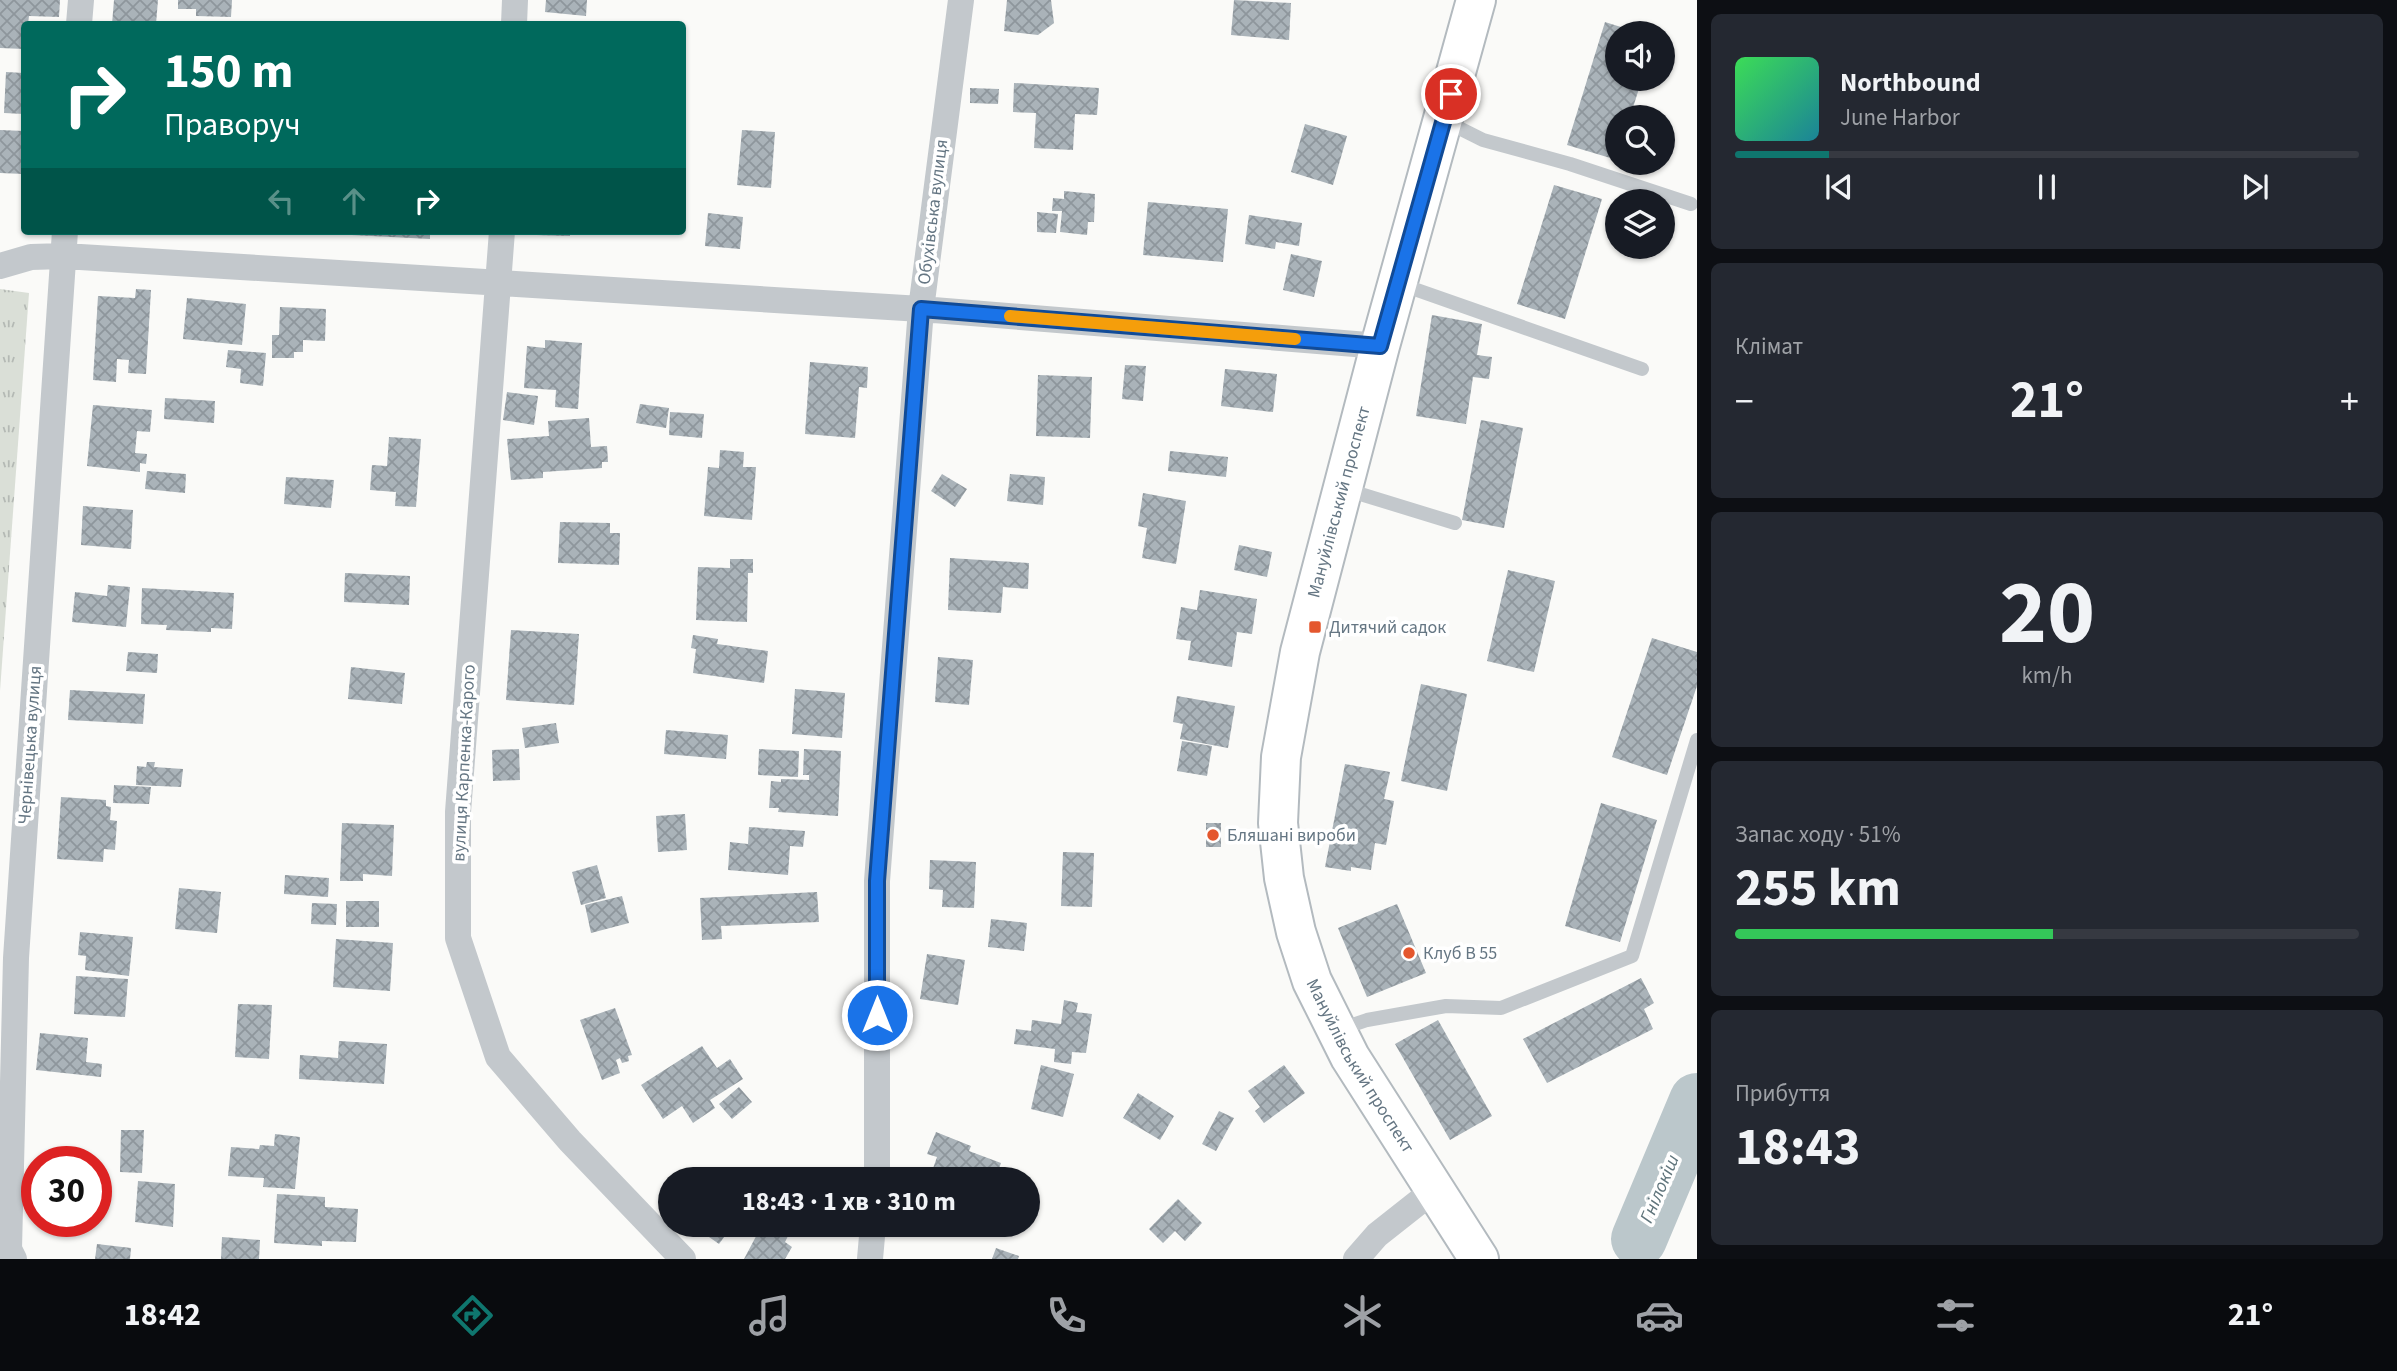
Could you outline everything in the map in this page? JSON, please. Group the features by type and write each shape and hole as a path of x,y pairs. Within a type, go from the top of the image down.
{"main road":[{"name":"Мануйлівський проспект","path":"1476,0 1380,346 1300,652 1281,757 1278,823 1284,878 1311,981 1350,1057 1479,1259"}],"street":[{"path":"79,21 81,0"},
{"path":"514,21 515,0"},
{"name":"Обухівська вулиця","path":"877,1167 877,881 921,309 961,0"},
{"name":"вулиця Карпенка-Карого","path":"502,235 458,813 458,937 498,1057 570,1141 683,1259"},
{"path":"0,266 65,243 499,282 921,309 1380,346"},
{"name":"Чернівецька вулиця","path":"14,1259 9,1249 16,958 65,243"},
{"path":"1356,1259 1377,1235 1434,1190"},
{"path":"870,1259 872,1237"}],"lane":[{"path":"1444,120 1483,140 1570,164 1691,204"},
{"path":"1398,283 1642,369"},
{"path":"1343,489 1455,523"},
{"path":"1336,1031 1367,1020 1446,1006 1501,1008 1632,956 1697,740"}],"green space":[{"path":"0,289 29,293 0,691"}],"building":[{"path":"0,0 60,0 59,17 29,16 28,21 21,21 21,49 0,48"},
{"path":"114,0 158,0 156,21 112,21"},
{"path":"178,0 232,0 231,17 196,16 196,9 178,9"},
{"path":"546,0 587,0 586,16 545,12"},
{"path":"1007,0 1051,0 1054,23 1038,35 1004,31"},
{"path":"1234,0 1291,3 1289,40 1231,35"},
{"path":"1605,22 1605,91 1638,91 1634,105 1605,105 1605,156 1567,145"},
{"path":"6,72 21,73 21,114 4,113"},
{"path":"1014,83 1099,88 1097,115 1075,114 1073,150 1034,148 1036,113 1013,112"},
{"path":"970,88 999,89 998,104 970,103"},
{"path":"1305,124 1347,136 1333,185 1291,172"},
{"path":"0,130 21,131 21,174 0,173"},
{"path":"742,130 775,132 771,188 737,185"},
{"path":"1554,185 1602,199 1565,319 1517,304"},
{"path":"1064,191 1095,194 1094,222 1088,222 1087,235 1060,232 1062,211 1052,211 1053,198 1064,199"},
{"path":"1148,202 1228,209 1223,262 1143,255"},
{"path":"1037,212 1058,214 1056,233 1037,232"},
{"path":"708,213 743,217 740,249 705,246"},
{"path":"1249,215 1302,223 1299,246 1276,242 1275,249 1245,244"},
{"path":"352,235 430,235 430,239"},
{"path":"1291,254 1322,261 1314,297 1283,290"},
{"path":"136,289 151,290 146,374 128,373 129,360 117,359 116,382 93,380 98,296 135,298"},
{"path":"187,298 246,304 242,345 183,339"},
{"path":"280,307 326,309 325,341 303,340 303,352 294,352 294,358 272,358 272,335 279,335"},
{"path":"1432,315 1482,324 1477,355 1492,357 1489,379 1473,377 1466,424 1416,416"},
{"path":"545,340 582,343 578,409 555,407 556,390 524,388 527,346 545,348"},
{"path":"228,350 266,353 263,386 240,383 241,369 226,367"},
{"path":"810,362 868,367 867,388 859,387 855,438 805,434"},
{"path":"1125,365 1146,366 1143,401 1122,399"},
{"path":"1225,369 1277,374 1273,412 1221,406"},
{"path":"1038,375 1092,377 1090,438 1036,436"},
{"path":"507,392 538,396 534,425 503,420"},
{"path":"165,398 215,401 214,423 164,419"},
{"path":"640,404 669,408 666,428 636,423"},
{"path":"93,405 152,410 150,432 137,431 135,453 147,454 146,464 140,463 140,472 87,466"},
{"path":"670,412 704,414 702,438 669,435"},
{"path":"589,418 591,447 607,446 608,462 602,462 602,468 543,472 543,478 511,480 507,439 549,436 548,421"},
{"path":"1481,420 1523,428 1504,528 1462,520"},
{"path":"389,437 421,439 416,507 395,506 396,492 370,490 372,465 387,466"},
{"path":"720,450 744,452 743,467 756,467 752,520 704,516 708,467 719,468"},
{"path":"1170,451 1228,457 1226,477 1168,471"},
{"path":"147,471 186,474 185,493 145,489"},
{"path":"942,474 967,489 955,507 931,491"},
{"path":"1010,474 1045,477 1043,505 1007,501"},
{"path":"286,477 334,480 331,508 284,504"},
{"path":"1143,493 1186,501 1176,564 1142,558 1147,528 1138,526"},
{"path":"83,506 133,510 131,549 81,545"},
{"path":"560,522 610,523 610,533 620,533 619,565 558,563"},
{"path":"1239,545 1272,552 1267,577 1234,570"},
{"path":"950,558 1029,563 1028,589 1003,587 1001,613 948,610"},
{"path":"730,559 753,559 753,573 748,573 747,622 696,620 698,567 730,568"},
{"path":"1508,570 1555,581 1534,672 1487,661"},
{"path":"345,573 410,576 409,605 344,602"},
{"path":"108,585 130,587 126,627 72,622 75,592 107,596"},
{"path":"142,588 234,593 232,629 211,628 211,632 166,630 167,625 141,624"},
{"path":"1200,590 1257,599 1252,634 1237,632 1232,667 1188,660 1191,641 1176,639 1181,607 1197,610"},
{"path":"511,630 579,634 574,705 506,700"},
{"path":"693,635 718,639 717,644 768,651 764,683 693,673 696,649 691,648"},
{"path":"1652,638 1697,652 1697,686 1667,775 1612,757"},
{"path":"128,652 158,654 157,673 126,671"},
{"path":"938,657 973,660 969,705 935,702"},
{"path":"351,667 405,673 402,704 348,699"},
{"path":"1421,684 1467,694 1447,791 1401,781"},
{"path":"795,689 845,693 842,738 792,734"},
{"path":"70,690 145,694 143,724 68,720"},
{"path":"1177,696 1235,706 1228,748 1180,739 1183,724 1173,722"},
{"path":"556,723 559,743 525,748 522,728"},
{"path":"666,730 728,735 726,759 664,754"},
{"path":"1182,741 1212,746 1207,776 1177,771"},
{"path":"519,749 520,780 493,781 492,750"},
{"path":"759,749 799,751 798,777 758,775"},
{"path":"804,749 841,751 838,816 778,812 779,808 769,808 771,781 809,780 809,775 803,775"},
{"path":"147,762 155,762 154,767 183,769 181,787 136,785 137,766 146,767"},
{"path":"1345,764 1390,772 1384,799 1394,801 1386,845 1375,843 1371,870 1351,867 1351,871 1325,867"},
{"path":"114,785 151,787 149,804 113,803"},
{"path":"61,797 106,800 106,806 111,807 110,820 117,821 115,850 104,849 103,862 57,859"},
{"path":"1601,803 1657,820 1620,942 1565,926"},
{"path":"685,814 687,850 658,852 656,816"},
{"path":"342,823 394,825 392,876 363,874 363,881 340,881"},
{"name":"Бляшані вироби","path":"1206,823 1221,823 1221,847 1206,847"},
{"path":"749,827 805,831 803,847 790,846 788,875 728,870 730,842 748,844"},
{"path":"1063,852 1094,853 1092,907 1061,906"},
{"path":"930,860 976,862 974,908 942,907 943,890 929,889"},
{"path":"597,865 606,898 581,905 572,872"},
{"path":"285,875 329,878 328,897 284,894"},
{"path":"179,888 221,892 217,933 175,929"},
{"path":"817,892 819,922 721,926 722,939 702,940 700,898"},
{"path":"622,896 629,923 591,933 585,905"},
{"path":"346,901 379,901 379,927 346,927"},
{"path":"312,903 337,904 336,925 311,924"},
{"path":"1397,904 1426,973 1367,997 1338,928"},
{"path":"991,919 1027,923 1024,951 988,947"},
{"path":"80,932 133,937 129,976 85,970 86,956 78,955"},
{"path":"336,939 393,943 390,991 333,987"},
{"path":"927,954 965,960 958,1005 920,999"},
{"path":"76,976 128,979 125,1017 74,1014"},
{"path":"1641,978 1654,1003 1644,1009 1653,1029 1547,1083 1523,1039"},
{"path":"1064,1000 1078,1003 1076,1012 1092,1014 1086,1053 1072,1052 1071,1064 1054,1062 1055,1049 1014,1044 1016,1029 1031,1031 1032,1020 1061,1024"},
{"path":"238,1004 272,1005 269,1059 235,1057"},
{"path":"615,1008 632,1055 628,1056 629,1061 622,1063 620,1058 616,1060 620,1073 602,1080 580,1020"},
{"path":"1438,1020 1492,1116 1450,1140 1395,1044"},
{"path":"40,1033 88,1038 86,1062 102,1064 101,1077 36,1070"},
{"path":"339,1041 387,1044 384,1084 299,1079 300,1055 338,1058"},
{"path":"702,1046 717,1068 730,1059 743,1079 710,1100 715,1108 693,1123 682,1106 663,1119 641,1085"},
{"path":"1041,1065 1074,1074 1063,1117 1031,1109"},
{"path":"1284,1065 1305,1093 1264,1123 1255,1111 1260,1107 1248,1091"},
{"path":"739,1087 752,1102 732,1119 719,1104"},
{"path":"1138,1093 1174,1116 1160,1140 1123,1118"},
{"path":"1219,1111 1234,1118 1216,1151 1202,1144"},
{"path":"121,1130 144,1130 142,1173 120,1172"},
{"path":"936,1132 971,1146 969,1151 1001,1163 1000,1167 934,1167 937,1157 927,1154"},
{"path":"275,1134 300,1137 295,1189 263,1187 264,1178 228,1176 231,1147 259,1149 260,1145 274,1146"},
{"path":"138,1181 175,1184 173,1227 135,1222"},
{"path":"277,1194 325,1197 325,1207 358,1209 356,1242 322,1241 322,1246 274,1243"},
{"path":"1178,1199 1202,1223 1185,1241 1175,1231 1163,1243 1149,1229"},
{"path":"222,1237 260,1240 259,1259 221,1259"},
{"path":"709,1237 724,1237 719,1244"},
{"path":"756,1237 788,1237 785,1242 792,1247 785,1259 744,1259"},
{"path":"97,1244 131,1248 130,1259 95,1259"},
{"path":"996,1248 1019,1256 1018,1259 992,1259"}],"waterway":[{"name":"Гнілокіш","path":"1639,1239 1697,1101"}],"slow traffic":[{"path":"1010,316 1295,339"}],"place":[{"name":"Дитячий садок","path":"1315,627"},
{"name":"Бляшані вироби","path":"1213,835"},
{"name":"Клуб В 55","path":"1409,953"}],"route":[{"path":"877,1015 877,881 921,309 1380,346 1451,94"}]}
